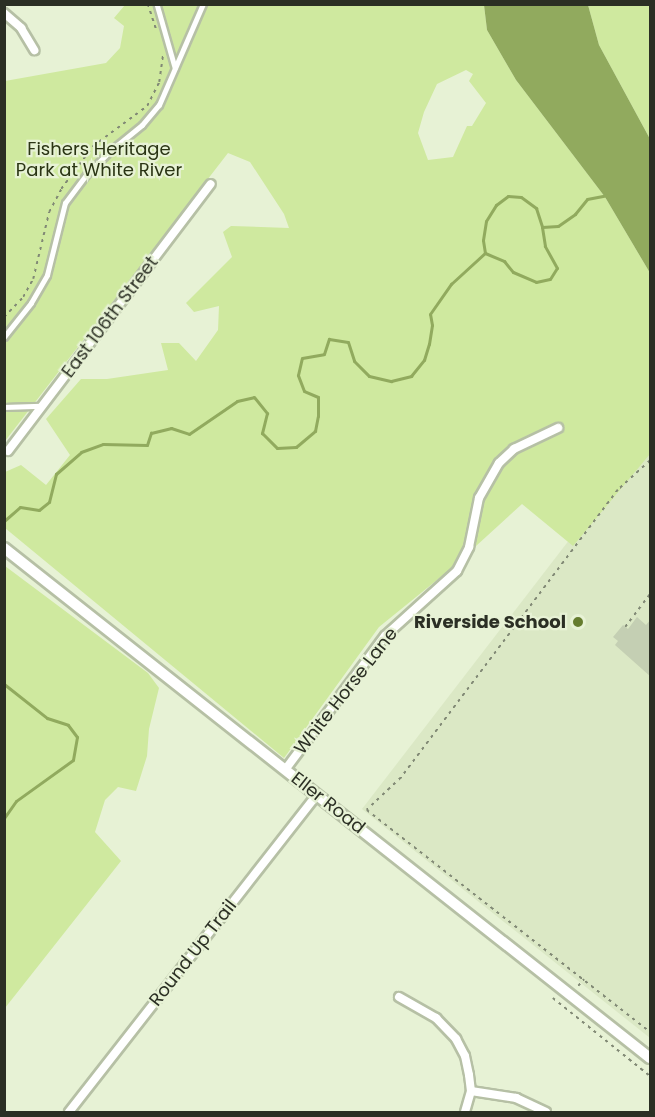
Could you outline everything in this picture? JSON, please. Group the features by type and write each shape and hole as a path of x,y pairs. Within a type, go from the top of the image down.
{"street":[{"path":"4,13 21,28 34,50"},
{"name":"East 106th Street","path":"8,451 211,184"},
{"name":"White Horse Lane","path":"285,770 385,636 457,571 469,547 478,498 499,463 514,449 558,428"},
{"name":"Eller Road","path":"7,550 651,1058"},
{"name":"Round Up Trail","path":"69,1113 317,795"},
{"path":"399,997 436,1018 451,1033 465,1056 471,1091 465,1113"},
{"path":"471,1091 516,1098 546,1113"}],"lane":[{"path":"157,4 175,67"},
{"path":"4,337 31,303 47,275 65,203 86,175 110,151 142,125 159,105 203,4"},
{"path":"4,407 42,405"}],"path":[{"path":"651,461 618,490 401,778 367,810 651,1032"},
{"path":"625,627 651,594"},
{"path":"553,998 651,1076"}],"shaded area":[{"path":"484,5 588,5 599,45 650,139 650,273 605,197 516,80 487,30"},
{"name":"Riverside School","path":"650,435 650,1038 362,809"}],"green space":[{"name":"Fishers Heritage Park at White River","path":"125,5 484,5 487,30 516,80 605,197 650,273 650,454 573,546 522,504 453,567 379,627 284,758 5,528 5,472 21,465 46,485 70,455 46,419 81,379 107,379 168,370 161,343 179,343 196,361 218,330 219,306 194,312 186,303 232,257 223,232 231,226 289,228 284,214 250,162 228,153 5,441 5,81 106,63 120,48 124,26 114,18","holes":["466,70 473,74 469,81 486,103 472,126 467,126 453,157 428,160 418,133 424,112 437,84"]},
{"path":"588,5 650,5 650,139 599,45"},
{"path":"5,566 148,673 159,688 149,729 147,756 136,791 118,787 105,800 95,832 121,861 5,1008"}],"building":[{"path":"637,617 646,625 651,619 651,677 615,645 618,641 613,637 623,625 628,629"}],"waterway":[{"path":"4,521 20,507 39,510 49,502 56,474 81,452 103,444 147,445 151,433 171,428 189,434 237,401 254,397 267,413 262,433 277,448 296,447 315,431 318,416 318,397 304,391 298,375 302,358 324,354 329,339 348,342 354,361 369,376 391,381 411,376 424,360 429,344 432,325 430,314 451,284 485,253 483,240 486,221 496,205 508,196 521,197 536,208 542,227 558,226 575,214 587,199 607,195"},
{"path":"485,253 504,261 513,272 536,282 550,279 557,268 545,246 542,227"},
{"path":"4,684 47,718 68,725 77,737 73,760 16,801 4,818"}],"place":[{"name":"Riverside School","path":"578,622"}]}
